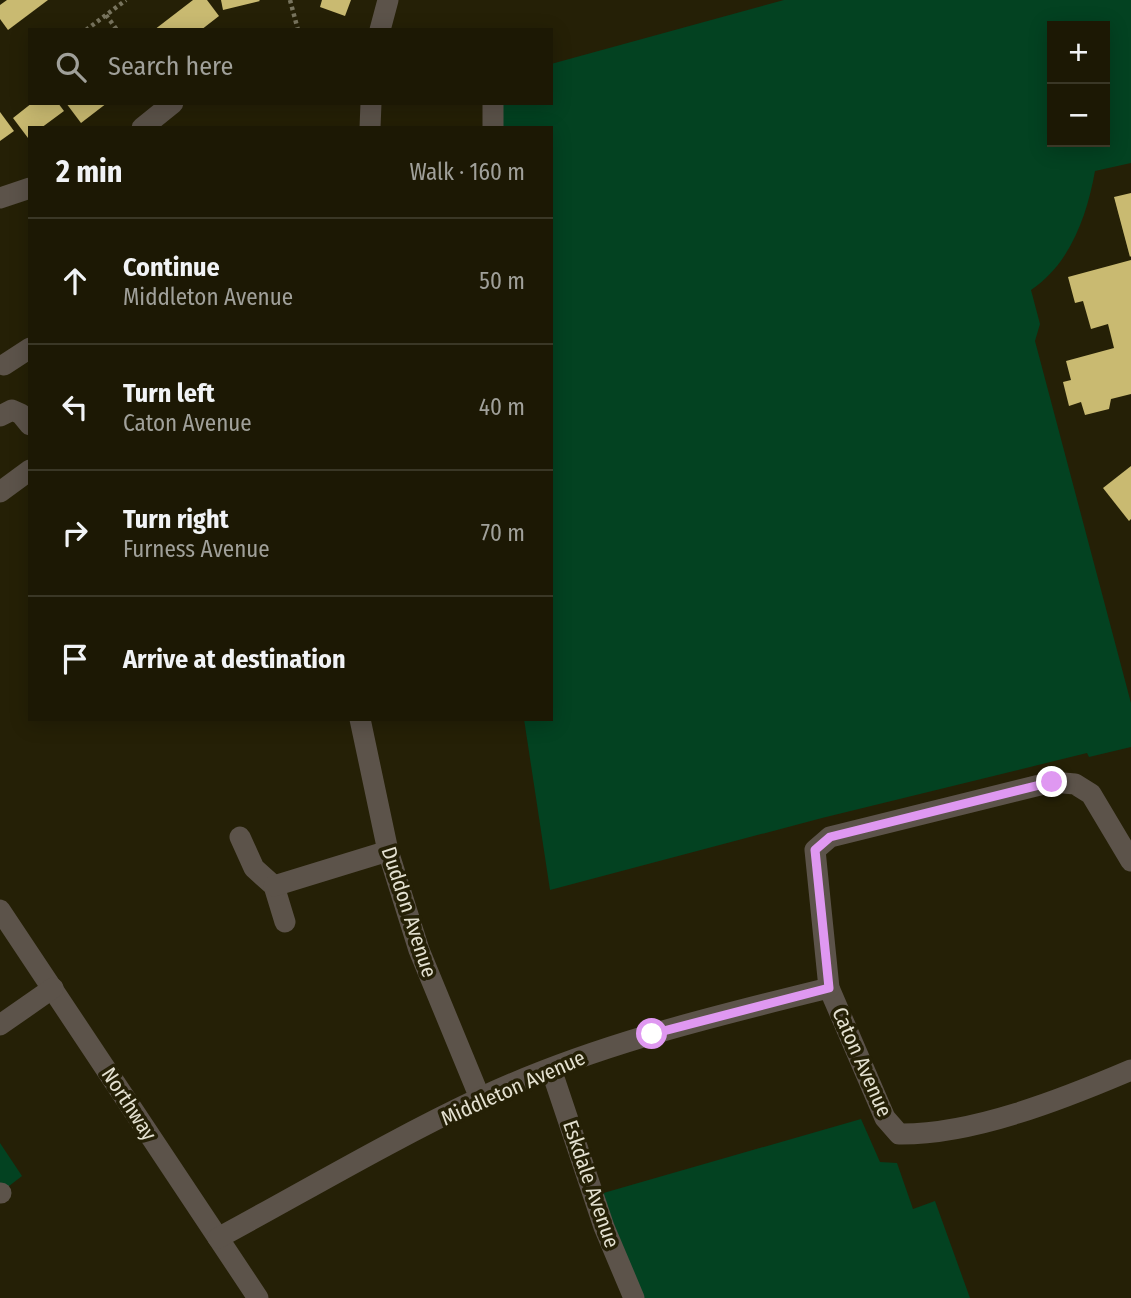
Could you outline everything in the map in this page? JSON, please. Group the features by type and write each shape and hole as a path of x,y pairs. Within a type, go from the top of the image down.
{"street":[{"path":"381,28 388,0"},
{"path":"144,126 171,105"},
{"path":"493,105 493,126"},
{"path":"352,126 370,117"},
{"path":"0,198 28,189"},
{"path":"4,365 28,349"},
{"path":"0,416 12,410 21,414 28,423"},
{"path":"0,492 28,471"},
{"name":"Duddon Avenue","path":"360,721 388,851 419,950 480,1098"},
{"name":"Caton Avenue","path":"1131,861 1104,811 1091,794 1075,785 1052,782 830,837 815,850 829,988 885,1118 899,1134 931,1135 1051,1102 1131,1070"},
{"path":"240,837 254,868 274,886 285,922"},
{"path":"274,886 388,851"},
{"name":"Northway","path":"0,910 258,1298"},
{"path":"0,1025 53,988"},
{"name":"Middleton Avenue","path":"218,1238 480,1098 551,1069 663,1031 829,988"},
{"name":"Eskdale Avenue","path":"551,1069 604,1227 634,1298"}],"path":[{"path":"89,28 126,0"},
{"path":"290,0 298,28"},
{"path":"106,15 116,28"}],"green space":[{"path":"784,0 1131,0 1131,163 1095,171 1082,221 1067,252 1045,279 1031,290 1040,324 1035,341 1131,703 1131,747 1089,757 1087,753 822,818 550,890 524,721 553,721 553,126 495,126 495,105 553,105 553,63"},
{"path":"861,1119 880,1162 897,1163 913,1209 935,1201 970,1298 634,1298 593,1196"},
{"path":"0,1143 22,1176 0,1193"}],"building":[{"path":"7,0 48,0 8,30 0,19 0,5"},
{"path":"193,0 207,0 219,16 204,28 157,28"},
{"path":"221,0 259,0 260,1 223,10"},
{"path":"322,0 351,0 345,16 320,7"},
{"path":"29,105 60,105 64,111 44,126 28,126 28,138 13,118"},
{"path":"68,105 104,105 81,123"},
{"path":"0,112 14,131 0,141"},
{"path":"1131,193 1131,256 1130,257 1114,197"},
{"path":"1131,260 1131,394 1111,399 1109,409 1085,415 1081,402 1069,406 1063,382 1071,380 1066,361 1114,348 1108,324 1091,329 1083,301 1075,303 1068,277"},
{"path":"1131,466 1131,519 1129,521 1103,488"}],"route":[{"path":"652,1034 829,988 815,850 830,837 1052,782"}]}
